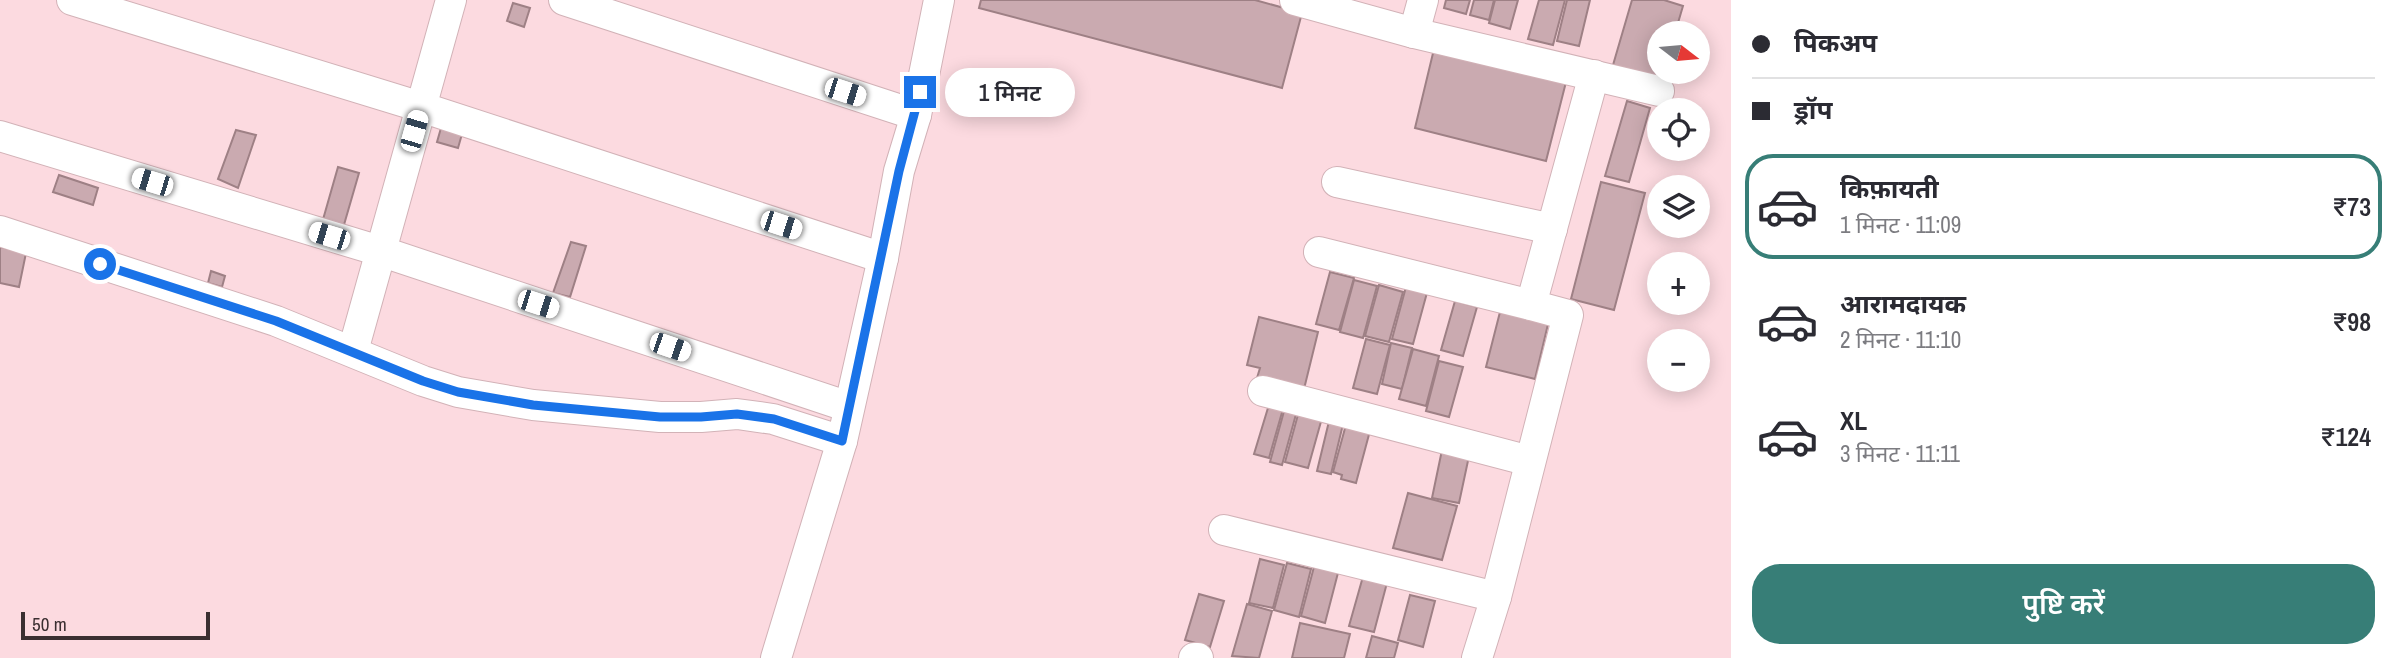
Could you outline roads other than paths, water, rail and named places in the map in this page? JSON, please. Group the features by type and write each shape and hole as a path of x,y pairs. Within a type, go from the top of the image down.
{"street":[{"path":"72,0 421,107 883,258"},
{"path":"353,351 451,0"},
{"path":"564,0 916,115"},
{"path":"776,658 842,441 883,258 899,171 916,115 939,0"},
{"path":"1295,0 1414,33 1659,91"},
{"path":"1414,33 1423,0"},
{"path":"1531,304 1594,75"},
{"path":"0,136 380,251 849,407"},
{"path":"1337,182 1552,229"},
{"path":"0,232 276,321 423,381 458,392 660,417 737,414 774,419 842,441"},
{"path":"1319,252 1569,315 1496,597 1477,658"},
{"path":"1263,391 1530,461"},
{"path":"1224,530 1496,597"}]}
